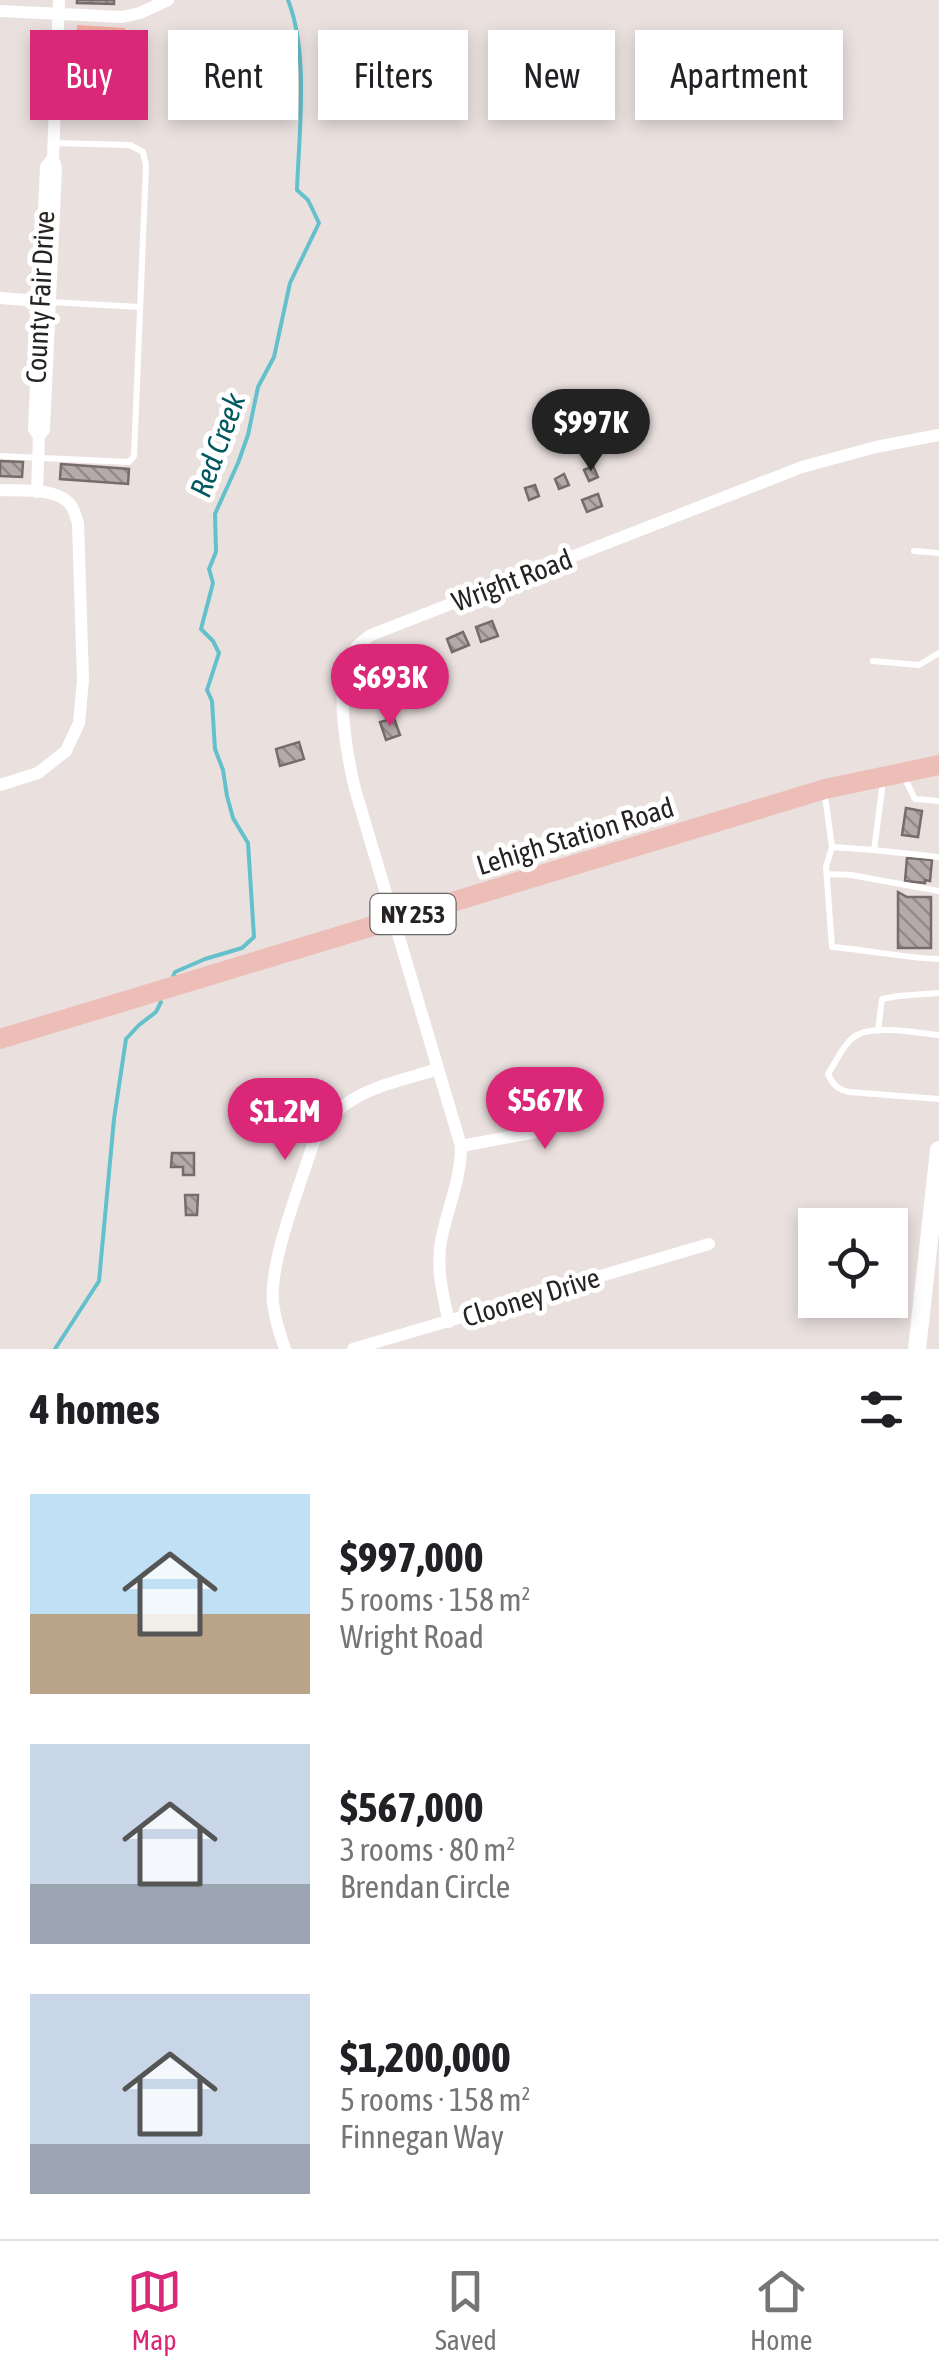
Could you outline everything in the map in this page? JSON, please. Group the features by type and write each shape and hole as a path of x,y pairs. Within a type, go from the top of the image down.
{"main road":[{"name":"Lehigh Station Road","path":"0,1038 825,789 939,766"},
{"path":"916,1349 934,1238 939,1150"}],"street":[{"path":"0,12 59,7 122,16 140,13 168,0"},
{"name":"County Fair Drive","path":"37,492 39,436 34,430 44,301 46,167 53,158 59,7"},
{"path":"0,298 44,301"},
{"name":"Wright Road","path":"462,1146 354,789 346,742 346,668 350,655 371,635 802,467 876,446 939,436"},
{"path":"0,490 62,497 72,506 78,523 83,680 80,723 66,751 38,773 0,785"},
{"path":"285,1349 273,1304 273,1282 319,1132 336,1110 356,1096 438,1069"},
{"path":"448,1322 439,1254 461,1168 462,1146 542,1131 548,1125 544,1087"},
{"name":"Clooney Drive","path":"353,1349 709,1244"}],"lane":[{"path":"0,456 129,462 134,456 146,166 143,152 130,145 53,143"},
{"path":"44,301 139,307"},
{"path":"914,552 939,552"},
{"path":"873,661 918,665 939,653"},
{"path":"892,774 915,799 939,802"},
{"path":"874,850 892,774"},
{"path":"825,789 832,846 826,866 832,948 939,959"},
{"path":"832,846 939,857"},
{"path":"827,874 939,891"},
{"path":"878,1031 882,1000 939,993"},
{"path":"939,1035 861,1033 853,1037 828,1074 839,1090 939,1099"}],"shaded area":[{"path":"77,25 125,28 125,30 77,30"}],"building":[{"path":"114,0 114,4 77,3"},
{"path":"0,461 23,462 22,477 0,476"},
{"path":"61,464 129,469 128,484 60,479"},
{"path":"593,466 598,477 589,481 584,470"},
{"path":"564,474 569,485 559,489 555,479"},
{"path":"535,485 539,496 529,500 525,488"},
{"path":"598,494 602,506 587,512 582,500"},
{"path":"492,621 498,636 481,642 476,627"},
{"path":"463,632 469,645 452,652 447,639"},
{"path":"390,682 395,704 380,708 375,686"},
{"path":"394,718 400,735 386,740 380,722"},
{"path":"299,742 304,759 280,766 276,749"},
{"path":"906,808 922,811 918,837 902,835"},
{"path":"907,858 932,860 930,881 905,881"},
{"path":"898,892 907,897 931,897 931,948 898,948"},
{"path":"172,1153 194,1153 194,1175 183,1175 183,1167 171,1167"},
{"path":"185,1195 198,1195 197,1215 186,1215"}],"waterway":[{"name":"Red Creek","path":"173,977 175,972 205,959 242,948 254,937 248,843 233,818 227,796 215,749 212,701 207,690 219,653 201,629 213,583 209,569 216,552 215,514 248,435 258,387 274,357 290,283 319,223 308,200 297,190 301,68 288,0"},
{"name":"Red Creek","path":"55,1349 99,1281 114,1119 126,1039 156,1012 161,1002"}]}
